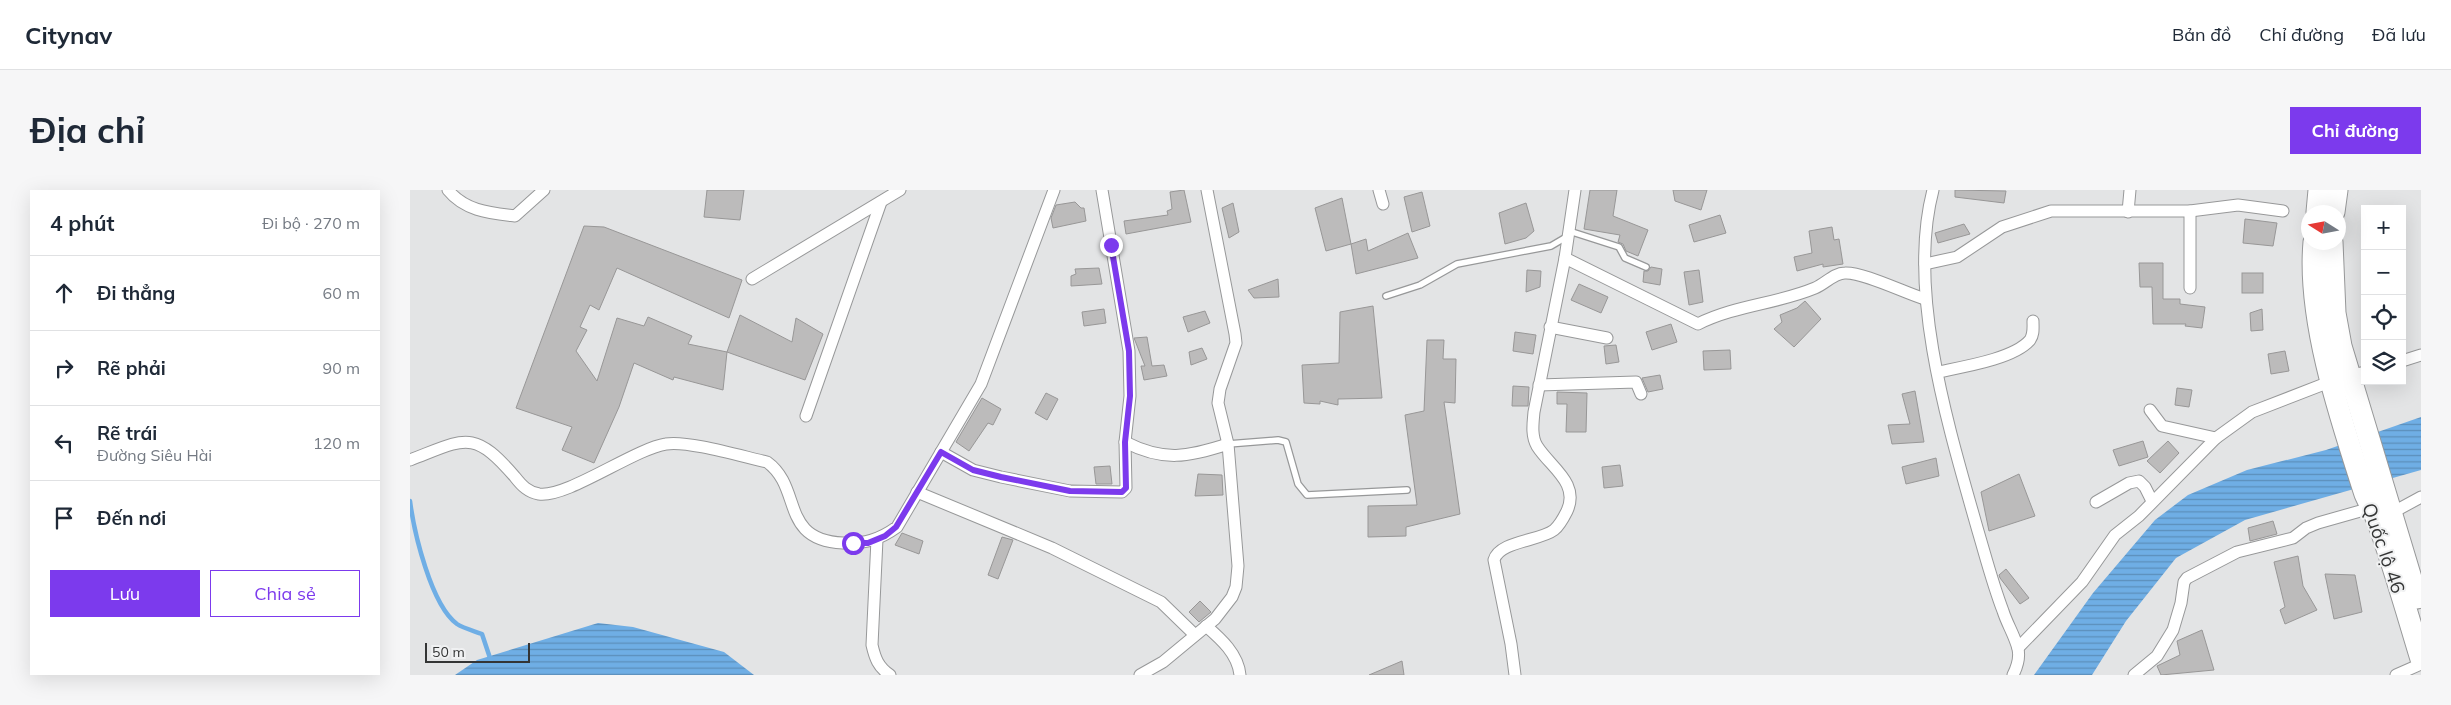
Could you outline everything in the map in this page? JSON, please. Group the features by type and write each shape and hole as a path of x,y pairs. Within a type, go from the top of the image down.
{"highway":[{"path":"2318,205 2319,190"},
{"path":"2335,205 2337,190"},
{"path":"2314,250 2317,316 2349,376"},
{"path":"2332,250 2335,312 2349,376 2351,415 2378,506"},
{"name":"Quốc lộ 46","path":"2378,506 2421,612"},
{"name":"Quốc lộ 46","path":"2378,506 2421,659"}],"street":[{"path":"448,190 454,197 477,211 515,216 544,190"},
{"path":"752,279 900,190"},
{"path":"410,460 457,443 470,442 483,445 497,456 528,490 550,494 658,445 681,444 767,462 776,468 783,480 792,508 803,527 820,540 868,543 896,527 981,384 1054,190"},
{"path":"941,452 973,470 1070,491 1122,492 1126,488 1125,442 1130,396 1129,351 1102,190"},
{"path":"1140,675 1164,662 1206,626 1232,597 1238,575 1228,444 1218,403 1220,389 1236,343 1236,334 1207,190"},
{"path":"1379,190 1383,204"},
{"path":"1514,675 1511,644 1494,564 1495,557 1502,550 1554,530 1564,517 1570,498 1568,486 1563,476 1536,445 1533,429 1550,326 1565,258 1575,190"},
{"path":"1933,190 1926,222 1925,299 1938,372 1979,533 2003,611 2018,648 2018,662 2013,675"},
{"path":"2128,212 2130,190"},
{"path":"806,416 882,202"},
{"path":"1925,264 1957,257 2002,227 2051,211 2190,211 2238,205 2283,211"},
{"path":"2190,211 2190,288"},
{"path":"1565,258 1698,324 1732,310 1808,291 1822,285 1838,274 1846,272 1859,274 1925,299"},
{"path":"1938,372 1988,361 2020,347 2030,340 2034,333 2033,321"},
{"path":"1550,326 1607,338"},
{"path":"2406,360 2421,355"},
{"path":"2018,648 2082,582 2115,535 2216,438 2252,412 2349,376"},
{"path":"1539,385 1636,382 1641,394"},
{"path":"2150,410 2162,426 2216,438"},
{"path":"1125,442 1146,452 1178,455 1199,453 1228,444"},
{"path":"2096,502 2129,484 2139,481 2145,487 2152,501"},
{"path":"917,492 1052,548 1161,602 1195,635"},
{"path":"2134,675 2157,656 2169,638 2177,619 2184,582 2187,578 2237,552 2293,538 2306,528 2318,523 2378,506 2421,497"},
{"path":"877,539 872,645 876,660 883,670 890,675"},
{"path":"1206,626 1220,638 1232,653 1240,675"},
{"path":"2396,675 2421,664"}],"lane":[{"path":"1386,296 1420,285 1457,264 1551,246 1569,234 1619,247 1626,258 1646,267"},
{"path":"1228,444 1278,440 1286,442 1298,484 1307,495 1407,490"}],"water":[{"path":"2421,417 2421,470 2245,520 2176,558 2126,621 2092,675 2034,675 2093,593 2155,520 2188,495 2247,470 2326,450"},
{"path":"598,623 633,627 724,652 754,675 455,675 477,660"}],"building":[{"path":"707,190 744,190 740,220 704,217"},
{"path":"1184,190 1191,222 1126,234 1124,221 1168,215 1167,211 1172,209 1170,192"},
{"path":"1590,190 1617,190 1613,216 1648,230 1638,256 1626,251 1623,244 1618,242 1620,235 1584,229"},
{"path":"1673,190 1707,190 1701,210 1675,201"},
{"path":"1955,190 2006,191 2004,203 1955,197"},
{"path":"1422,192 1430,226 1412,232 1404,197"},
{"path":"1342,198 1351,244 1326,251 1315,208"},
{"path":"1075,202 1081,208 1084,208 1086,221 1053,228 1051,218 1056,205"},
{"path":"1233,203 1239,232 1229,238 1222,208"},
{"path":"1526,203 1534,231 1526,238 1505,244 1499,213"},
{"path":"1720,215 1726,233 1694,242 1689,225"},
{"path":"2245,219 2277,223 2273,246 2243,243"},
{"path":"1964,224 1970,234 1938,243 1935,233"},
{"path":"584,226 604,227 742,280 729,318 617,268 599,310 590,305 580,327 587,330 576,351 597,381 617,318 644,326 648,317 692,336 688,344 727,352 723,390 674,377 673,380 634,363 619,407 594,463 562,450 572,427 516,408"},
{"path":"1832,227 1834,240 1839,239 1843,264 1823,267 1823,264 1797,271 1794,257 1812,253 1809,231"},
{"path":"1408,233 1418,258 1356,274 1351,244 1366,239 1368,251"},
{"path":"2139,263 2163,263 2163,299 2180,299 2180,304 2205,307 2202,328 2185,326 2186,324 2153,324 2152,287 2140,287"},
{"path":"1651,267 1662,269 1660,285 1643,282 1644,271 1648,271"},
{"path":"1099,268 1102,284 1071,286 1071,276 1076,274 1075,269"},
{"path":"1527,270 1541,271 1540,287 1526,292"},
{"path":"1699,270 1703,302 1689,305 1684,272"},
{"path":"2242,273 2263,273 2263,293 2242,293"},
{"path":"1278,279 1279,297 1254,298 1248,290"},
{"path":"1579,284 1608,297 1601,313 1571,300"},
{"path":"1805,301 1821,319 1794,347 1774,329 1782,322 1780,315 1797,308"},
{"path":"1373,306 1382,398 1338,399 1338,405 1320,401 1320,404 1304,403 1302,365 1339,363 1340,312"},
{"path":"1104,309 1106,323 1084,326 1082,312"},
{"path":"2262,309 2263,330 2251,331 2250,313"},
{"path":"1205,311 1210,323 1188,332 1183,317"},
{"path":"740,315 792,342 796,318 823,334 805,380 727,352"},
{"path":"1671,324 1677,342 1652,350 1646,332"},
{"path":"1515,332 1536,335 1533,354 1513,351"},
{"path":"1147,337 1152,366 1164,365 1167,376 1144,380 1141,366 1145,366 1134,338"},
{"path":"1427,340 1444,340 1443,359 1456,359 1455,403 1444,402 1460,514 1406,527 1406,536 1368,537 1368,506 1417,505 1405,415 1424,411"},
{"path":"1616,345 1619,362 1606,364 1604,346"},
{"path":"1202,348 1207,359 1191,365 1189,352"},
{"path":"1730,350 1731,369 1704,370 1703,351"},
{"path":"2285,351 2289,371 2271,374 2268,354"},
{"path":"1660,375 1663,389 1648,392 1642,378"},
{"path":"1513,386 1529,387 1528,406 1512,406"},
{"path":"2177,388 2192,390 2189,407 2175,405"},
{"path":"1915,391 1924,442 1892,444 1888,425 1910,424 1902,394"},
{"path":"1557,392 1587,393 1586,432 1566,432 1567,404 1557,404"},
{"path":"1046,393 1058,399 1047,420 1035,413"},
{"path":"982,398 1001,409 993,425 988,423 969,451 956,442"},
{"path":"2143,441 2148,457 2119,466 2113,450"},
{"path":"2168,441 2179,453 2160,473 2147,461"},
{"path":"1936,458 1939,476 1906,484 1902,467"},
{"path":"1620,465 1623,486 1604,488 1602,467"},
{"path":"1110,466 1112,484 1096,484 1094,467"},
{"path":"1198,474 1222,475 1223,495 1195,496"},
{"path":"2019,474 2035,516 1989,531 1981,492"},
{"path":"2273,521 2277,534 2250,541 2248,528"},
{"path":"902,533 923,541 919,554 895,545"},
{"path":"1002,537 1013,540 998,579 988,575"},
{"path":"2298,556 2303,586 2317,610 2285,624 2280,610 2285,607 2274,562"},
{"path":"2006,569 2029,598 2020,604 2000,578 1999,575"},
{"path":"2325,574 2355,575 2362,612 2334,619"},
{"path":"1200,601 1211,612 1199,622 1189,612"},
{"path":"2202,630 2214,670 2161,675 2157,666 2180,655 2177,641"},
{"path":"1402,661 1404,675 1369,675"}],"waterway":[{"path":"410,501 415,531 425,567 439,601 448,615 457,624 482,634 491,661"}],"route":[{"path":"853,543 868,543 885,536 896,527 941,452 973,470 1070,491 1122,492 1126,488 1125,442 1130,396 1129,351 1111,245"}]}
